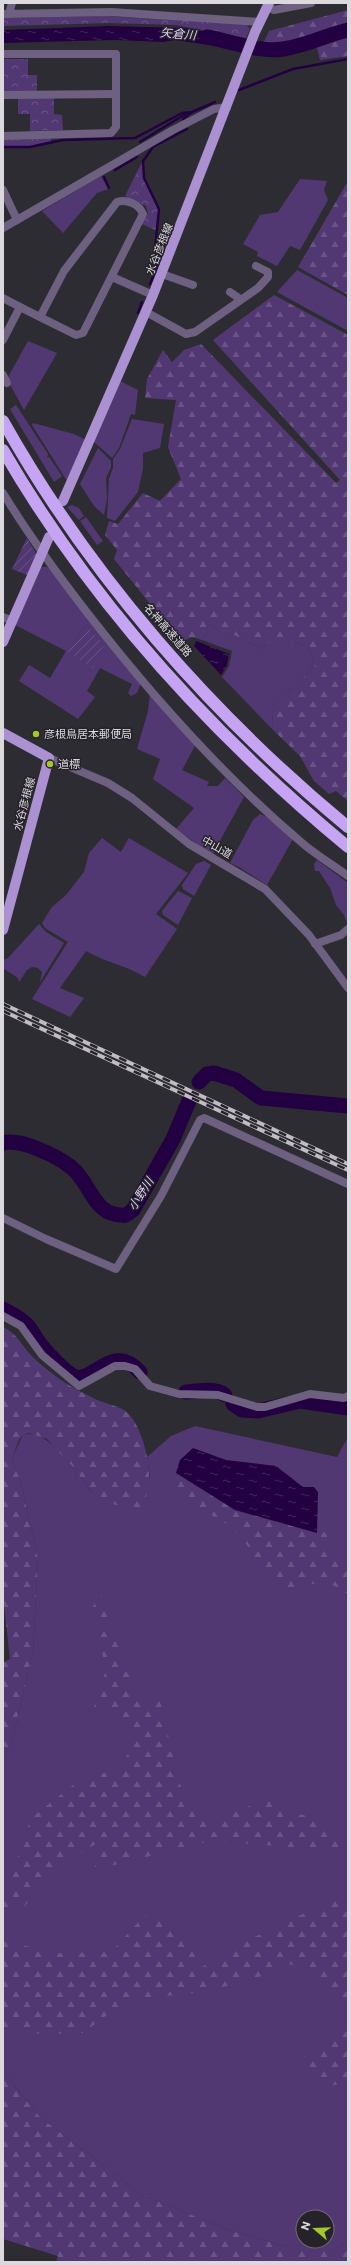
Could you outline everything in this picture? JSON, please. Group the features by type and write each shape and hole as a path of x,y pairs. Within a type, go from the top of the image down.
{"highway":[{"name":"名神高速道路","path":"3,421 48,496 118,592 156,638 272,761 348,828"},
{"path":"3,450 70,553 145,648 229,740 262,773 348,847"}],"main road":[{"name":"水谷彦根線","path":"63,501 162,274 255,32 268,5"},
{"path":"3,642 8,619 42,554 49,537"},
{"path":"3,733 49,758"},
{"name":"水谷彦根線","path":"3,930 49,758"}],"street":[{"path":"12,3 6,14 111,12 260,22"},
{"path":"268,5 274,10 311,3"},
{"path":"3,54 116,54 116,127 111,133 3,136"},
{"path":"3,95 116,94"},
{"path":"3,228 173,130 214,109 227,107"},
{"path":"3,190 17,220"},
{"path":"3,298 20,307 40,317 76,335 83,332 143,214 140,208 127,201 116,202 64,271 40,317"},
{"path":"146,312 186,334 191,334 258,288 268,277 268,272 256,266"},
{"path":"162,274 194,285"},
{"path":"112,277 153,295"},
{"path":"230,292 240,300"},
{"path":"3,340 20,307"},
{"path":"3,493 42,554 122,658 229,775 302,843 348,876"},
{"name":"中山道","path":"49,758 108,784 132,798 189,844 265,889 315,944 348,988"},
{"path":"315,944 341,935 348,929"},
{"path":"3,1218 46,1240 116,1269 161,1196 200,1120 204,1118 348,1184"},
{"path":"3,1316 21,1326 42,1355 79,1386 115,1366 125,1366 135,1369 150,1386 179,1394 218,1394 257,1407 265,1407 310,1394 344,1398 348,1396"}],"green space":[{"path":"348,10 348,56 320,60 316,44 289,50 259,52 269,31"},
{"path":"101,16 246,24 250,29 246,38 176,25 109,23 3,26 3,18"},
{"path":"3,59 28,59 28,75 37,75 37,91 3,91"},
{"path":"18,98 54,98 54,114 62,115 63,130 30,131 30,114 18,114"},
{"path":"51,138 51,141 30,146 3,146 3,139"},
{"path":"142,162 144,178 159,209 157,231 142,224 148,213 146,206 125,196"},
{"path":"101,176 108,189 97,193 63,233 42,211"},
{"path":"300,179 327,181 324,190 328,200 300,250 290,246 277,266 257,256 258,252 243,244 260,215 278,212"},
{"path":"348,181 348,295 298,267"},
{"path":"297,270 348,298 348,331 277,292"},
{"path":"274,295 348,335 348,801 336,791 329,794 314,781 300,756 273,730 272,707 315,666 309,647 295,642 269,642 262,649 228,632 221,632 210,624 202,640 192,637 181,642 114,559 117,550 105,535 109,521 118,524 143,493 160,501 181,479 168,447 176,400 145,398 147,379 163,350 172,362 184,350 201,344 336,483 340,480 213,340"},
{"path":"28,341 57,353 24,410 7,379"},
{"path":"120,381 138,390 135,415 131,414 119,448 112,458 93,441"},
{"path":"16,405 48,454 47,458 49,457 62,476 54,482 10,409"},
{"path":"132,419 164,424 160,448 143,453 143,468 138,492 115,521 107,518 109,479 113,468 113,459 120,449"},
{"path":"33,423 74,434 86,440 67,481 32,425"},
{"path":"98,448 111,461 111,467 106,478 107,499 104,515 94,506 80,484"},
{"path":"72,505 79,508 84,516 79,520 67,507"},
{"path":"86,517 103,541 97,545 80,521"},
{"path":"27,538 37,555 27,575 12,569"},
{"path":"41,567 47,567 51,570 141,683 137,693 131,696 128,693 132,684 100,668 87,691 95,697 78,719 19,681 29,665 50,678 66,651 15,625","holes":["86,624 104,645 73,644"]},
{"path":"86,624 104,645 93,668 66,651 73,644"},
{"path":"210,624 221,632 228,632 262,649 269,642 295,642 309,647 315,666 272,707 273,730 222,677 229,666 232,651 202,640"},
{"path":"150,693 196,744 182,770 209,782 207,786 218,786 225,778 244,797 212,855 176,829 194,808 153,779 160,759 137,749 148,711"},
{"path":"260,814 267,817 293,839 267,885 230,863 253,820"},
{"path":"102,838 121,852 129,838 188,873 156,914 177,929 145,977 86,951 60,988 84,998 70,1017 32,999 68,942 45,928 42,923 52,907 66,895 84,872 89,853"},
{"path":"317,860 348,883 348,925 344,915 336,905 330,888 319,871 315,871 314,864"},
{"path":"204,861 211,865 194,896 183,889 182,885 196,864"},
{"path":"178,891 192,898 178,925 163,915 162,911"},
{"path":"39,924 46,932 64,943 40,982 42,972 38,968 32,967 27,970 19,982 18,978 3,968 3,960 8,958"},
{"path":"3,1327 8,1329 15,1336 36,1361 58,1378 71,1387 95,1399 124,1410 130,1415 144,1443 148,1464 149,1482 148,1491 144,1502 139,1508 135,1510 109,1503 92,1493 73,1467 47,1439 29,1433 23,1435 19,1440 12,1458 21,1483 38,1558 33,1652 12,1740 3,1759 3,1663 10,1659 3,1595"},
{"path":"195,1426 337,1457 348,1437 348,2241 335,2249 335,2209 295,2209 295,2249 232,2231 142,2195 40,2117 3,2071 3,1759 12,1740 33,1652 38,1558 21,1483 12,1458 23,1435 33,1434 42,1438 62,1454 92,1493 150,1477 147,1457 171,1436"},
{"path":"176,1473 235,1510 317,1533 326,1532 331,1556 340,1566 347,1562 348,1534 348,1594 329,1583 308,1584 295,1590 285,1590 260,1567 245,1542 232,1527 178,1496 172,1485"},
{"path":"100,1592 136,1694 160,1701 182,1792 206,1825 267,1798 286,1801 288,1812 319,1818 347,1851 210,1841 94,1870 103,1840 54,1868 25,1906 3,1918 3,1900 31,1818 82,1778 118,1770 132,1747 131,1725 94,1707 106,1670 92,1609"},
{"path":"348,1900 348,2003 291,1964 246,1982 194,1993 127,2000 83,2033 45,2034 3,2030 3,1941 58,1953 111,1952 144,1916 180,1928 201,1968 239,1942 262,1934 329,1901"},
{"path":"348,2022 348,2084 323,2086 303,2058"},
{"path":"3,2071 40,2117 142,2195 232,2231 299,2250 333,2250 348,2241 348,2262 56,2262 58,2256 3,2239"},
{"path":"295,2249 335,2249 333,2250"}],"water":[{"path":"109,26 183,28 237,37 215,46 175,40 163,42 114,40 3,43 3,30"},
{"path":"196,641 229,654 227,665 221,675 194,646"},
{"path":"193,1448 226,1460 276,1466 303,1487 314,1487 318,1492 317,1533 235,1510 176,1473 180,1460"}],"waterway":[{"name":"矢倉川","path":"207,37 255,48 274,50 291,48 348,30"},
{"path":"239,90 293,69 348,59"},
{"path":"3,147 30,147 63,140 135,138 182,113 192,112 215,102"},
{"path":"183,119 192,112"},
{"path":"140,142 187,113"},
{"path":"150,284 164,251 155,249 159,209 144,178 143,161 153,147 187,129"},
{"path":"115,170 137,157"},
{"path":"104,177 109,188"},
{"path":"138,313 142,302"},
{"name":"小野川","path":"199,1082 207,1074 214,1073 236,1080 261,1098 348,1106"},
{"name":"小野川","path":"3,1143 10,1142 28,1145 57,1158 78,1173 99,1205 106,1211 126,1215 133,1210 173,1139 189,1101"},
{"path":"3,1309 25,1323 50,1356 76,1377 83,1377 104,1365 121,1361 130,1364 140,1372"},
{"path":"186,1392 212,1390 225,1395"},
{"path":"233,1404 242,1410 258,1411 300,1401 348,1408"}],"railway":[{"path":"3,1004 348,1164"},
{"path":"3,1011 348,1170"}],"place":[{"name":"彦根鳥居本郵便局","path":"36,734"},
{"name":"道標","path":"50,764"}]}
